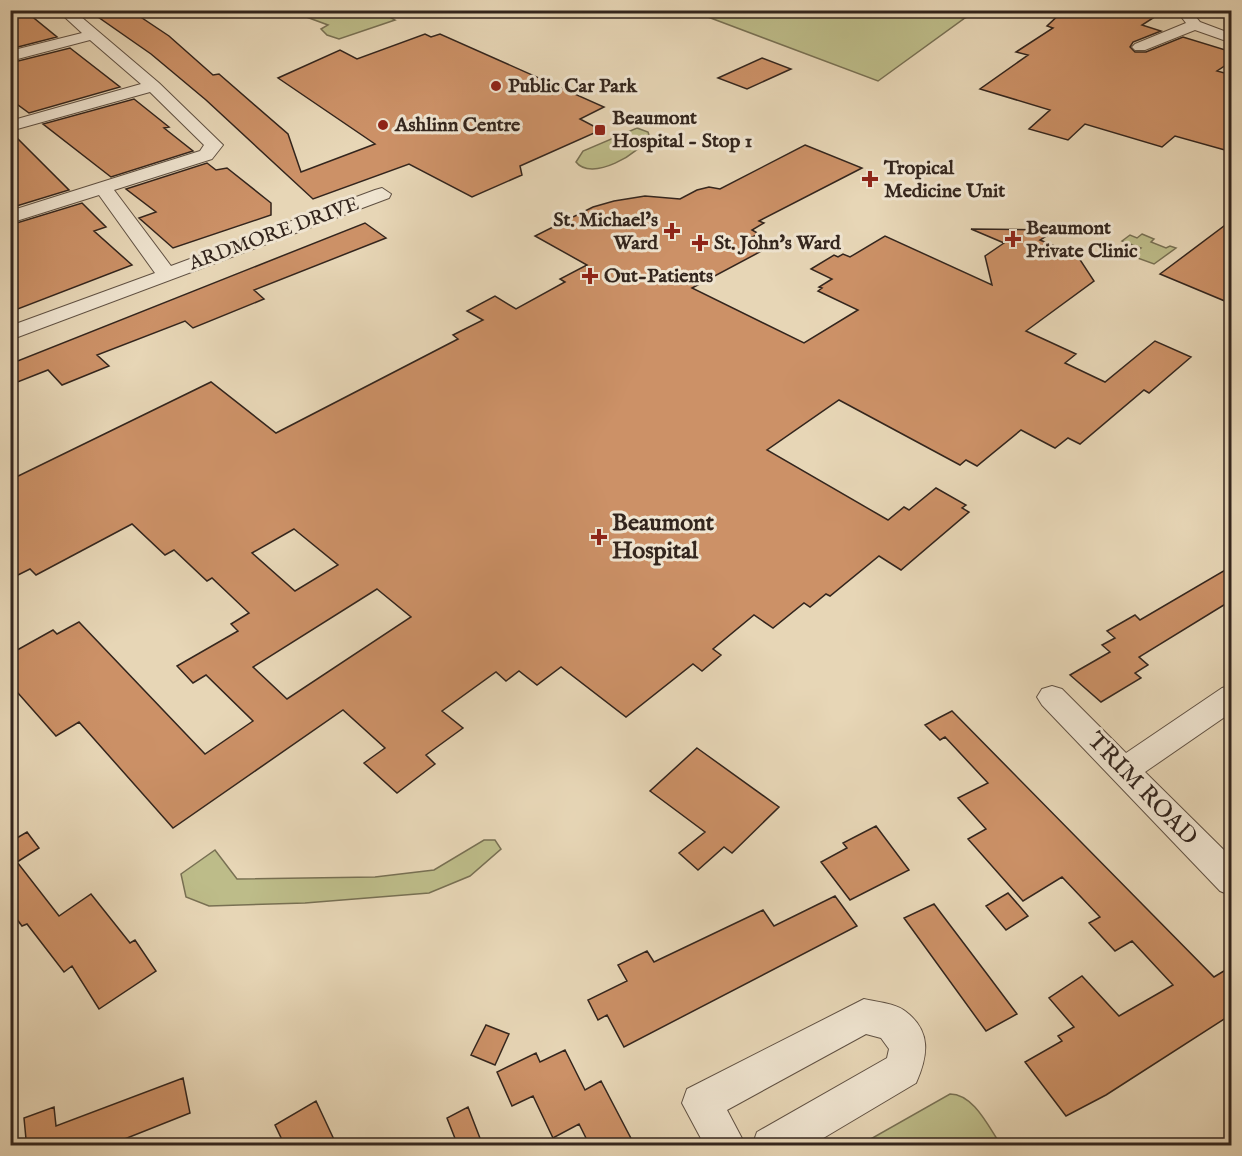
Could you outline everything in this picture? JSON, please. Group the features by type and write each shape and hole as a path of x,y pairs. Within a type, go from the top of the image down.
{"street":[{"path":"10,217 206,155 214,145 153,86 64,10"},
{"path":"1182,10 1195,25 1232,39"},
{"path":"1140,47 1195,25"},
{"path":"10,56 92,34"},
{"path":"10,126 153,86"},
{"name":"ARDMORE DRIVE","path":"103,188 166,274"},
{"name":"ARDMORE DRIVE","path":"10,334 382,194"},
{"path":"1122,768 1140,760 1232,696"},
{"name":"TRIM ROAD","path":"1053,698 1232,881"},
{"path":"727,1146 701,1103 864,1016 892,1023 909,1045 903,1070 771,1146"}],"shaded area":[{"path":"981,10 965,18 878,81 692,11"},
{"path":"290,11 379,11 395,20 339,39 327,35 321,29 328,25"},
{"path":"637,128 648,132 649,135 636,150 626,157 604,167 593,169 583,167 576,162 583,151"},
{"path":"1142,234 1154,239 1151,242 1166,248 1170,246 1176,248 1154,264 1132,256 1141,248 1122,241 1130,235 1137,238"},
{"path":"484,840 495,840 501,849 470,876 429,893 305,903 209,906 186,897 181,874 215,850 237,879 375,877 434,870"},
{"path":"950,1094 959,1095 974,1106 1001,1145 860,1145"}],"building":[{"path":"10,10 24,10 57,37 10,49"},
{"path":"88,10 130,10 169,36 213,75 219,74 288,134 301,172 375,144 278,78 340,50 357,59 425,34 431,37 440,34 604,107 580,119 601,130 520,166 522,175 472,197 409,164 313,199 206,100 151,54"},
{"path":"1064,10 1124,10 1153,18 1142,25 1161,31 1133,42 1130,47 1135,52 1146,52 1183,37 1232,52 1232,61 1217,71 1232,75 1232,152 1175,136 1162,147 1085,124 1068,140 1029,129 1050,110 980,89 1028,55 1016,52 1053,28 1047,26"},
{"path":"70,48 120,87 29,113 10,99 10,63"},
{"path":"762,58 791,69 747,89 718,78"},
{"path":"134,99 169,127 164,128 193,151 111,177 43,124"},
{"path":"10,133 12,133 69,190 10,208"},
{"path":"805,145 862,168 759,221 764,223 752,230 759,234 752,237 771,246 692,288 804,343 858,310 818,291 822,288 819,287 832,279 811,269 834,255 838,257 843,254 850,257 885,236 992,285 985,256 1004,243 971,229 1056,230 1040,240 1077,255 1094,281 1026,331 1076,354 1065,363 1105,382 1155,341 1191,357 1149,393 1144,390 1080,444 1068,438 1055,448 1021,430 977,466 966,460 960,465 839,400 767,450 888,520 904,507 909,510 936,488 966,505 962,508 969,512 901,570 879,556 830,596 826,594 810,607 804,603 773,628 754,615 713,649 721,655 702,671 693,664 626,717 561,667 537,685 519,671 506,681 496,672 442,711 463,728 426,755 435,764 397,793 364,763 385,748 343,710 173,828 79,722 56,736 10,684 10,654 53,630 57,634 79,622 205,754 253,721 206,675 193,683 177,666 238,631 231,624 249,613 212,578 207,581 174,550 165,555 132,524 36,575 30,569 10,579 10,480 211,382 276,433 458,339 453,335 483,320 467,311 495,296 516,309 565,282 560,279 587,265 535,236 593,207 614,201 645,196 680,199 697,190 709,187 720,189","holes":["294,529 338,565 295,591 252,553","377,589 411,617 287,699 253,667"]},
{"path":"207,163 216,170 227,168 271,203 271,215 173,248 139,218 156,212 126,189"},
{"path":"82,203 106,227 94,231 132,265 10,312 10,274 15,272 10,267 10,225"},
{"path":"1232,220 1232,304 1160,274"},
{"path":"365,223 386,238 254,290 264,299 193,328 185,321 97,355 109,366 62,385 48,370 10,385 10,364"},
{"path":"1232,566 1232,600 1139,657 1148,665 1135,673 1141,678 1101,702 1070,675 1110,652 1102,645 1115,638 1107,631 1135,615 1140,620"},
{"path":"952,711 1214,977 1232,966 1232,1014 1106,1095 1066,1116 1025,1062 1062,1041 1058,1036 1074,1027 1049,998 1082,976 1119,1016 1173,985 1132,941 1115,951 1089,923 1100,917 1062,877 1023,901 968,839 986,829 958,798 988,783 945,737 940,740 925,725"},
{"path":"697,748 779,807 732,853 724,847 698,870 679,853 705,832 650,791"},
{"path":"876,826 909,870 850,900 821,862 847,848 843,843"},
{"path":"27,832 39,848 17,862 59,916 91,894 130,943 135,940 156,971 99,1009 72,966 64,972 27,924 22,926 10,910 10,842"},
{"path":"1008,893 1028,916 1006,930 986,906"},
{"path":"835,896 857,926 624,1047 607,1015 598,1020 588,1000 627,981 618,965 647,951 654,962 763,910 774,926"},
{"path":"934,904 1017,1014 986,1031 904,918"},
{"path":"486,1025 509,1034 495,1065 471,1055"},
{"path":"565,1050 585,1090 601,1081 635,1146 590,1146 579,1124 553,1138 533,1096 512,1106 497,1072 536,1053 540,1062"},
{"path":"183,1078 190,1113 107,1146 12,1146 26,1139 24,1118 54,1107 56,1126"},
{"path":"316,1101 337,1146 285,1146 275,1125"},
{"path":"468,1107 483,1146 458,1146 447,1118"}],"place":[{"name":"Public Car Park","path":"496,86"},
{"name":"Ashlinn Centre","path":"383,125"},
{"name":"Beaumont Hospital - Stop 1","path":"600,130"},
{"name":"Tropical Medicine Unit","path":"870,179"},
{"name":"St. Michael's Ward","path":"672,231"},
{"name":"Beaumont Private Clinic","path":"1013,239"},
{"name":"St. John's Ward","path":"700,243"},
{"name":"Out-Patients","path":"590,276"},
{"name":"Beaumont Hospital","path":"599,537"}]}
